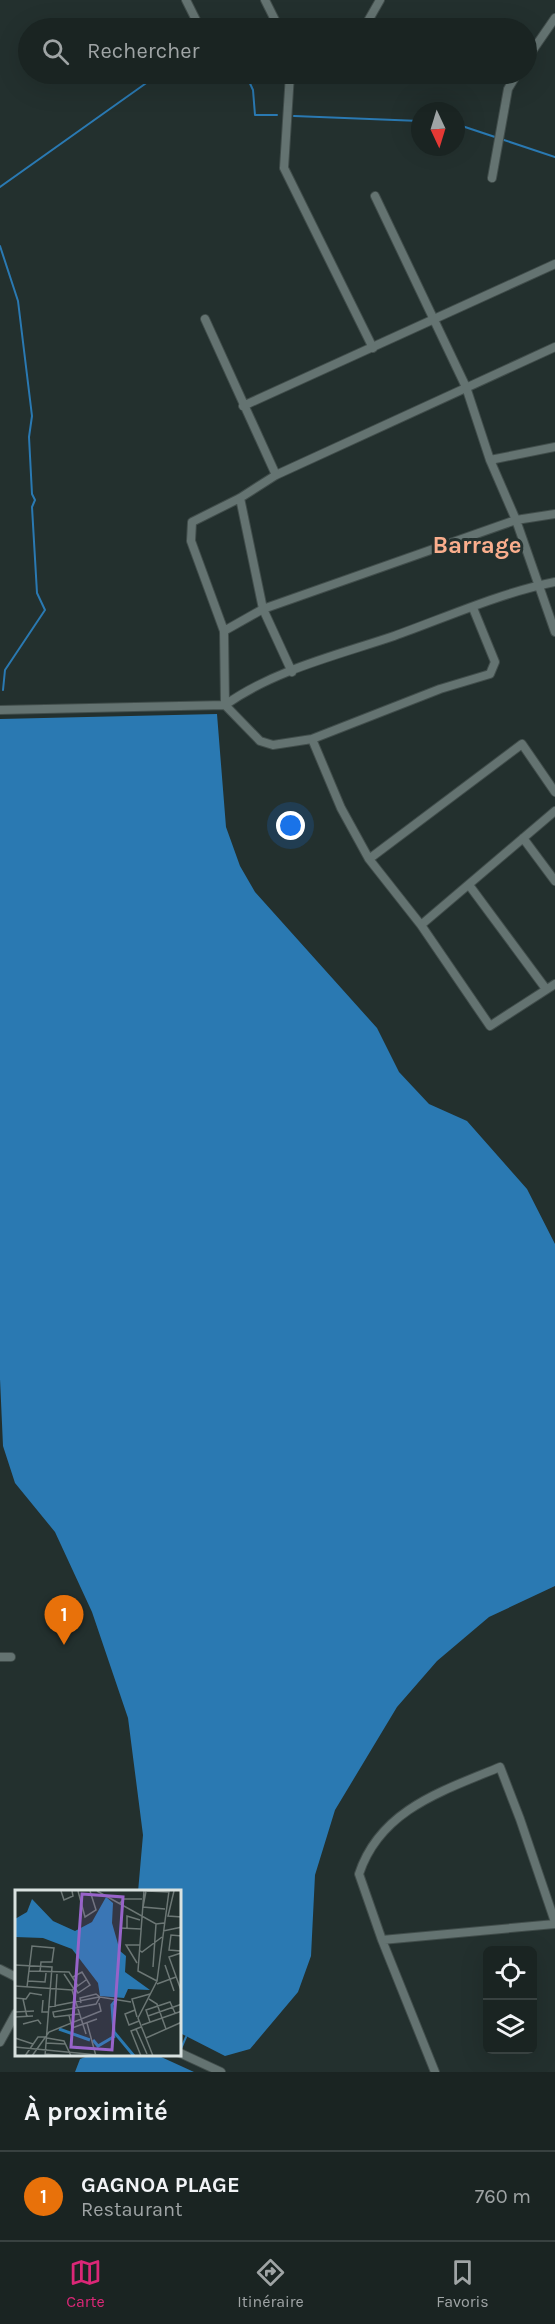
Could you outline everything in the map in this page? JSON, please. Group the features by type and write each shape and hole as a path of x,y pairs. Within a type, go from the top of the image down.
{"street":[{"path":"186,0 195,18"},
{"path":"265,0 274,18"},
{"path":"370,18 380,0"},
{"path":"537,44 555,18"},
{"path":"289,84 284,168 373,348"},
{"path":"492,178 508,89 511,84"},
{"path":"375,196 466,387 490,460 516,520 555,632"},
{"path":"243,406 555,264"},
{"path":"206,320 276,475"},
{"path":"473,608 495,662 493,671 312,739 265,744 225,705 224,631 191,541 192,522 240,498 276,475 555,347"},
{"path":"490,460 555,447"},
{"path":"240,498 263,609 292,672"},
{"path":"224,631 263,609 516,520 555,514"},
{"path":"0,710 225,705 246,690 292,672 473,608 555,582"},
{"path":"312,739 341,808 369,859 421,925 490,1026 555,984"},
{"path":"369,859 522,744 555,792"},
{"path":"421,925 555,811"},
{"path":"523,838 555,881"},
{"path":"469,885 546,989"},
{"path":"0,1657 11,1657"},
{"path":"382,1940 555,1923 500,1767 441,1792 393,1820 375,1838 358,1874 382,1940 435,2072"},
{"path":"0,1970 15,1977"},
{"path":"0,2042 15,2015"},
{"path":"182,2054 221,2072"}],"water":[{"path":"217,714 226,827 240,866 255,892 377,1028 399,1072 429,1104 467,1121 527,1189 555,1244 555,1586 489,1617 437,1661 397,1707 335,1810 315,1875 311,1956 298,1992 250,2049 225,2056 182,2034 182,1890 138,1890 143,1835 128,1718 92,1612 55,1532 15,1483 3,1446 0,1379 0,719"},
{"path":"85,2057 161,2057 194,2072 75,2072 80,2059"}],"waterway":[{"path":"0,187 145,84"},
{"path":"250,84 253,90 255,115 277,115"},
{"path":"294,116 411,121"},
{"path":"465,127 498,138"},
{"path":"501,139 555,157"},
{"path":"0,246 18,301 32,416 29,437 32,494 35,500 32,507 37,593 45,610 5,670 3,690"},
{"path":"182,2046 186,2037"}],"place":[{"name":"GAGNOA PLAGE","path":"64,1645"}],"district":[{"name":"Barrage","path":"477,545"}]}
